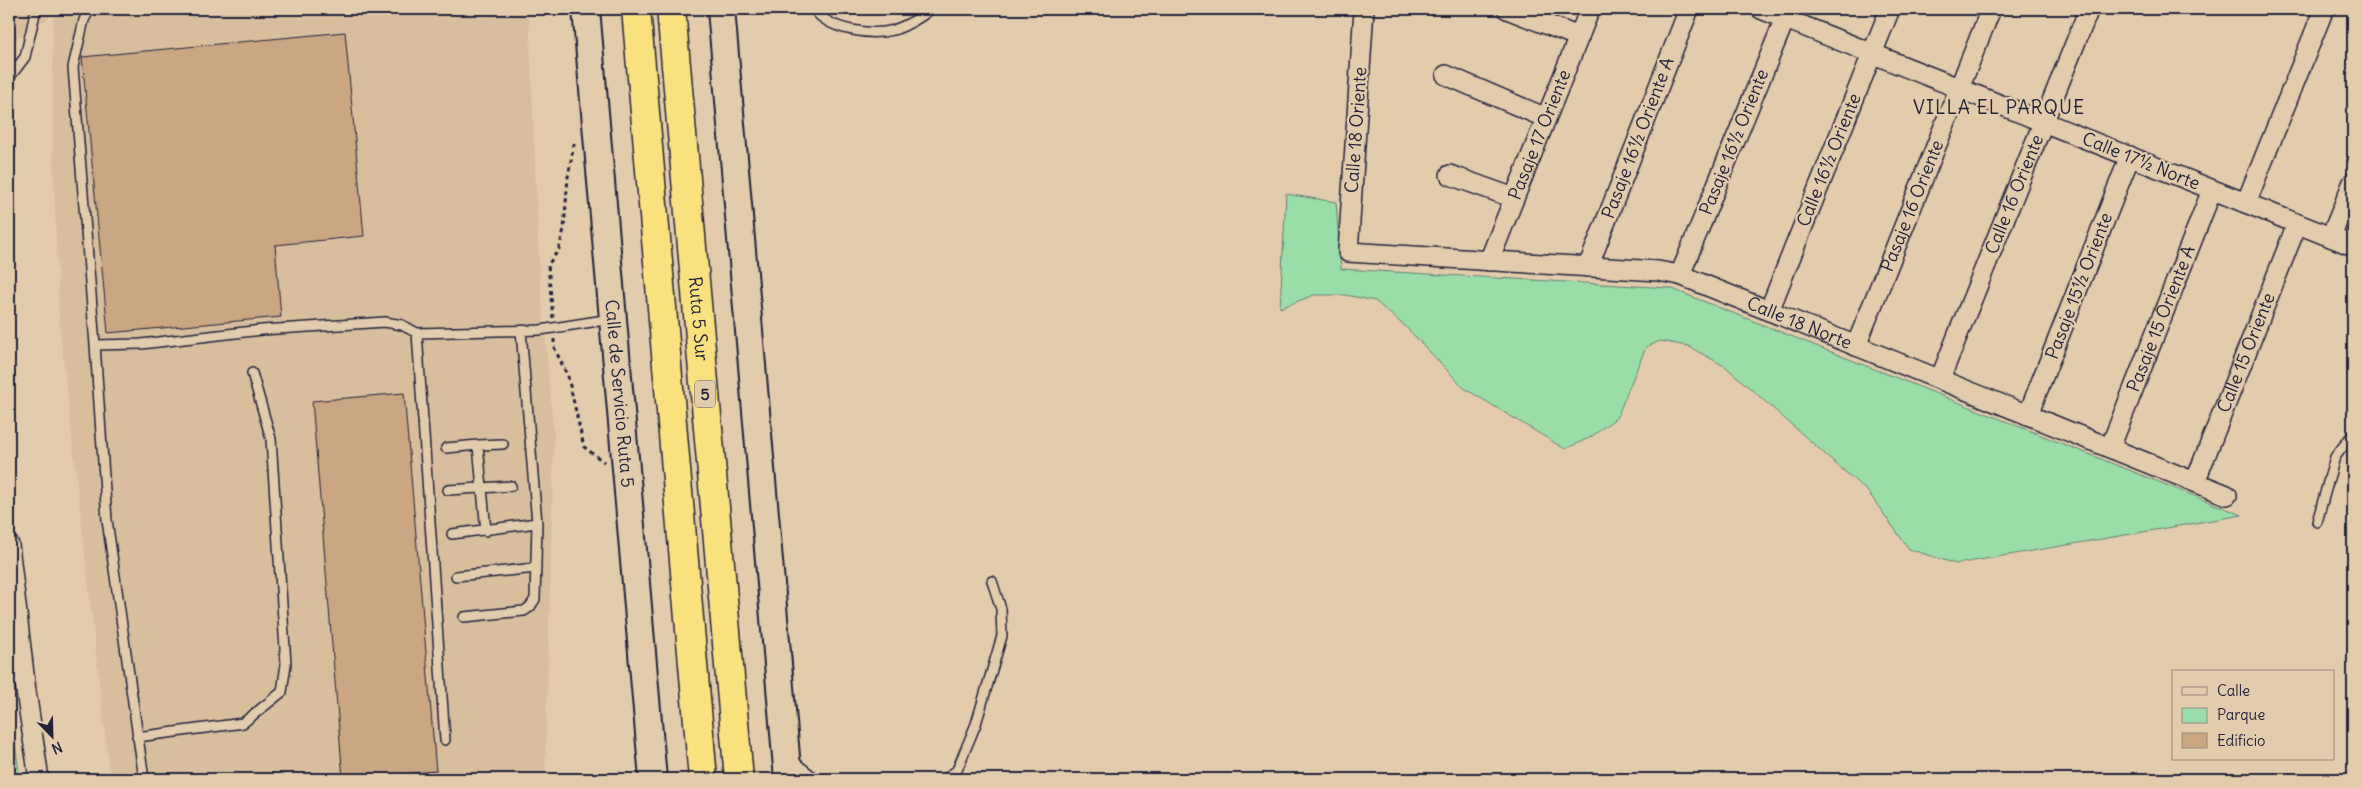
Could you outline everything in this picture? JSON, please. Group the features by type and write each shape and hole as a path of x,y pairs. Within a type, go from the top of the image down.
{"highway":[{"name":"Ruta 5 Sur","path":"636,9 703,779"},
{"name":"Ruta 5 Sur","path":"671,9 739,779"}],"street":[{"name":"Calle de Servicio Ruta 5","path":"586,9 654,779"},
{"path":"721,9 787,772"},
{"name":"Calle 18 Oriente","path":"1348,252 1364,9"},
{"path":"1507,9 1579,37"},
{"name":"Pasaje 17 Oriente","path":"1489,261 1590,9"},
{"name":"Pasaje 16½ Oriente A","path":"1588,267 1689,9"},
{"name":"Calle 17½ Norte","path":"1761,9 1787,14 1872,53 2353,246"},
{"name":"Calle 16½ Oriente","path":"1769,310 1890,9"},
{"name":"Pasaje 16 Oriente","path":"1856,346 1991,9"},
{"name":"Calle 16 Oriente","path":"1940,379 2089,9"},
{"path":"2246,203 2324,9"},
{"name":"Pasaje 16½ Oriente","path":"1680,275 1787,14"},
{"path":"1446,75 1546,118"},
{"name":"Pasaje 15½ Oriente","path":"2028,415 2130,156"},
{"path":"1450,175 1514,198"},
{"path":"2331,237 2353,182"},
{"name":"Pasaje 15 Oriente A","path":"2110,448 2212,190"},
{"name":"Calle 15 Oriente","path":"2195,482 2297,224"},
{"name":"Calle 18 Norte","path":"1348,252 1588,267 1680,275 2227,495"},
{"path":"9,545 17,681 39,779"}],"lane":[{"path":"9,78 25,57 36,9"},
{"path":"90,9 84,20 73,67 107,520 144,779"},
{"path":"814,9 823,20 832,24 873,32 904,26 931,9"},
{"path":"95,346 140,344 262,330 386,322 402,325 417,333 554,329 614,318"},
{"path":"464,617 524,612 535,599 537,524 521,331"},
{"path":"417,333 445,740"},
{"path":"137,737 244,723 282,692 286,664 271,438 252,373"},
{"path":"2317,522 2335,457 2353,434"},
{"path":"446,448 504,444"},
{"path":"478,445 486,531"},
{"path":"448,490 511,486"},
{"path":"452,534 537,524"},
{"path":"456,576 536,568"},
{"path":"946,779 958,770 976,724 1002,636 1001,609 992,581"},
{"path":"787,772 797,764 816,779"}],"path":[{"path":"574,129 575,138 568,177 564,229 559,249 548,265 554,347 568,377 584,447 604,462 605,472"}],"shaded area":[{"path":"9,9 529,9 539,266 554,439 545,779 110,779 59,320 53,156 53,15 9,43"}],"green space":[{"path":"1286,194 1336,202 1341,269 1670,288 2242,515 1956,564 1909,549 1868,492 1726,367 1688,346 1660,341 1646,347 1617,417 1591,437 1565,449 1464,388 1407,328 1375,301 1346,295 1314,295 1280,308"},
{"path":"9,700 20,779 9,779"}],"building":[{"path":"345,32 364,236 275,245 281,317 108,333 82,57"},
{"path":"404,393 436,771 343,779 312,401"}],"district":[{"name":"VILLA EL PARQUE","path":"1999,107"}]}
